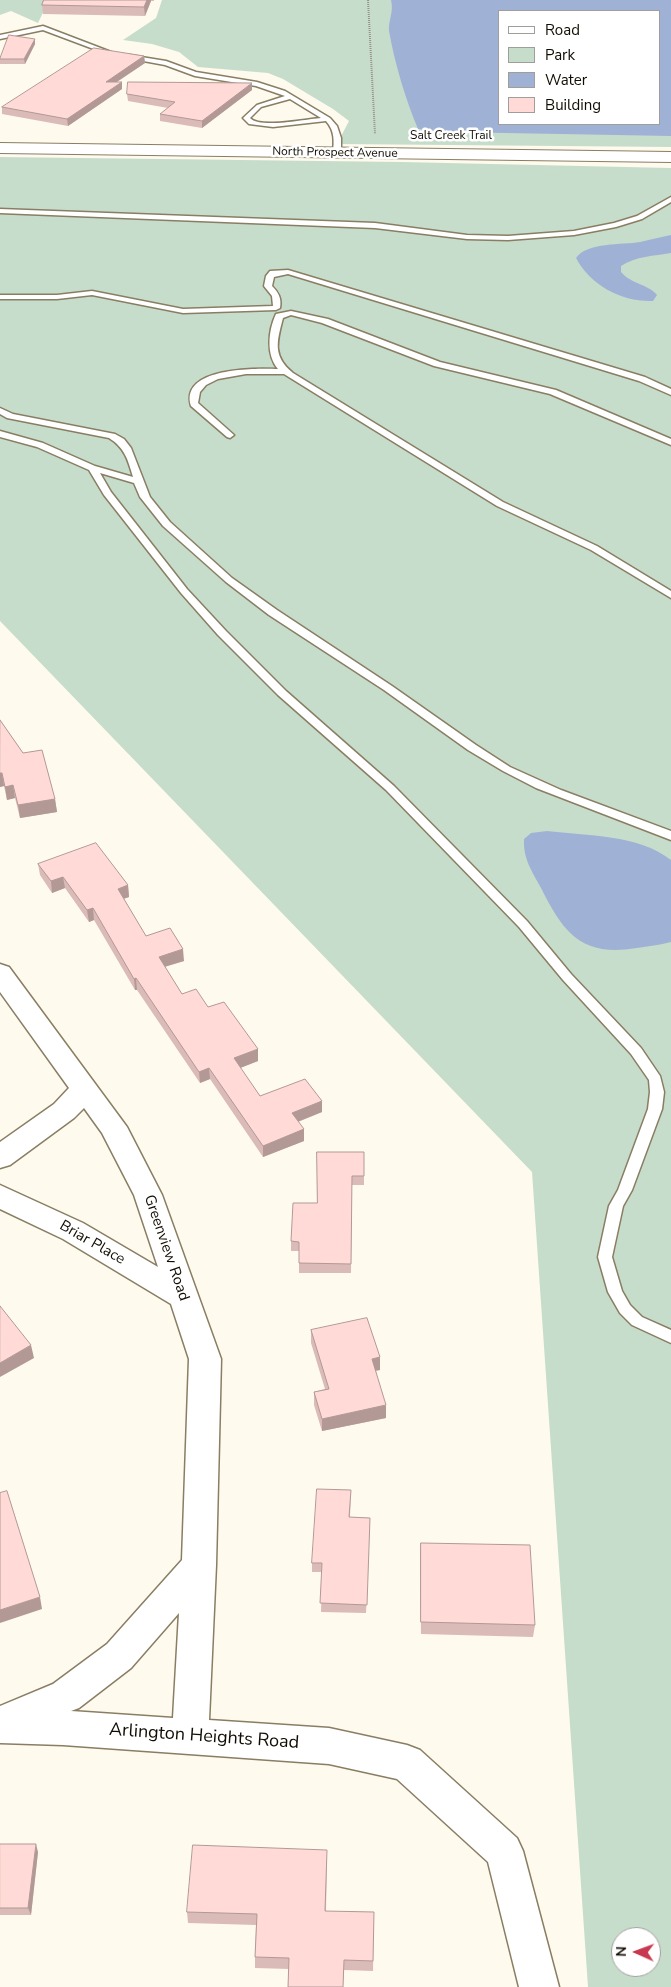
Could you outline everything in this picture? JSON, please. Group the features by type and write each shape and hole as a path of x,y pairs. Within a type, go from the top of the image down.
{"main road":[{"name":"North Prospect Avenue","path":"0,148 671,157"}],"street":[{"name":"Greenview Road","path":"0,973 114,1127 148,1195 205,1359 199,1565 190,1737"},
{"path":"0,1157 64,1111 85,1089"},
{"name":"Briar Place","path":"0,1196 73,1231 182,1296"},
{"path":"0,1725 66,1696 119,1656 199,1565"},
{"name":"Arlington Heights Road","path":"0,1725 329,1746 407,1762 504,1851 539,1987"}],"lane":[{"path":"0,37 43,28 103,52 113,54"},
{"path":"122,56 166,63 195,74 257,84 283,92 328,119 337,132 337,153"},
{"path":"290,97 259,106 246,118 251,123 273,125 328,119"},
{"path":"0,211 232,222 365,225 450,235 486,237 565,234 609,226 637,219 671,199"},
{"path":"276,308 278,302 276,295 268,286 268,281 274,273 288,272 642,378 671,392"},
{"path":"0,297 57,297 92,293 183,311 276,308 285,314"},
{"path":"671,442 553,392 437,364 363,337 338,325 299,315 285,314 279,316 277,321 273,350 279,366 286,372 493,500 594,548 671,595"},
{"path":"230,435 194,404 194,394 198,388 213,378 222,375 251,371 286,372"},
{"path":"0,411 10,416 112,436 118,439 128,447 145,497 157,512 188,545 246,593 293,628 522,777 564,796 658,829 671,836"},
{"path":"0,434 40,445 92,468 138,481"},
{"path":"92,468 107,493 184,591 222,633 282,693 390,788 523,924 568,977 636,1051 655,1079 657,1092 655,1110 625,1190 616,1206 605,1257 615,1292 625,1308 637,1321 671,1337"}],"path":[{"path":"368,0 375,135"}],"green space":[{"path":"0,0 49,0 38,23 11,11 0,15"},
{"path":"162,0 671,0 671,147 337,144 349,121 333,109 283,79 268,73 198,67 179,52 152,44 123,40 156,18"},
{"path":"0,157 402,162 671,168 671,1987 588,1987 532,1172 0,621"}],"water":[{"path":"391,0 671,0 671,136 449,132 418,129 397,68 391,43 389,27"},
{"path":"671,235 671,253 639,258 621,266 621,272 625,276 649,288 657,295 653,301 630,299 609,290 590,277 576,258 588,249 596,247 640,242"},
{"path":"547,831 628,841 658,851 671,860 671,942 618,950 602,949 577,939 567,930 549,904 534,876 525,853 524,839 531,833"}],"building":[{"path":"44,0 147,0 144,7 42,5"},
{"path":"9,35 35,39 24,59 0,59"},
{"path":"94,48 144,56 106,82 122,82 67,119 2,107"},
{"path":"128,82 252,83 202,121 160,114 175,102 127,94"},
{"path":"0,720 23,753 42,750 55,799 18,805 13,785 5,787 2,773 0,773"},
{"path":"96,843 128,885 118,889 146,936 170,928 183,949 159,957 182,994 196,989 208,1007 224,1002 258,1049 234,1058 260,1096 305,1079 322,1101 292,1113 304,1129 263,1146 209,1068 199,1072 136,978 134,979 93,908 87,910 63,877 51,881 38,864"},
{"path":"317,1152 364,1152 364,1176 352,1176 351,1264 299,1263 299,1242 291,1241 293,1203 317,1203"},
{"path":"0,1306 31,1345 0,1363"},
{"path":"367,1318 380,1357 372,1359 386,1405 322,1419 314,1392 329,1389 311,1330"},
{"path":"317,1489 351,1490 349,1517 370,1518 367,1605 320,1603 322,1563 312,1563"},
{"path":"7,1491 40,1597 0,1610 0,1493"},
{"path":"421,1543 530,1545 535,1625 421,1622"},
{"path":"0,1844 36,1844 28,1908 0,1908"},
{"path":"193,1845 327,1850 325,1911 374,1912 373,1961 344,1960 343,1987 288,1987 289,1958 255,1957 257,1914 187,1912"}]}
